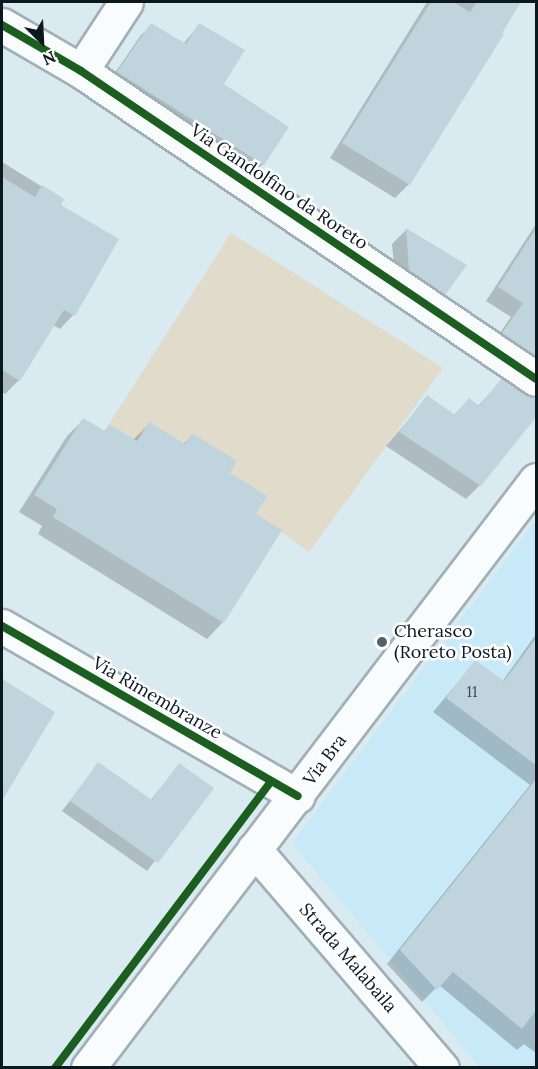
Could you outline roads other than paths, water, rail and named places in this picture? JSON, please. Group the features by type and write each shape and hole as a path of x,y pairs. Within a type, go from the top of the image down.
{"street":[{"path":"81,71 126,2"},
{"name":"Via Gandolfino da Roreto","path":"2,25 81,71 537,379"},
{"name":"Via Bra","path":"88,1068 254,849 298,796 537,480"},
{"name":"Via Rimembranze","path":"2,626 298,796"},
{"name":"Strada Malabaila","path":"254,849 442,1068"}],"place":[{"name":"Cherasco (Roreto Posta)","path":"382,642"}]}
